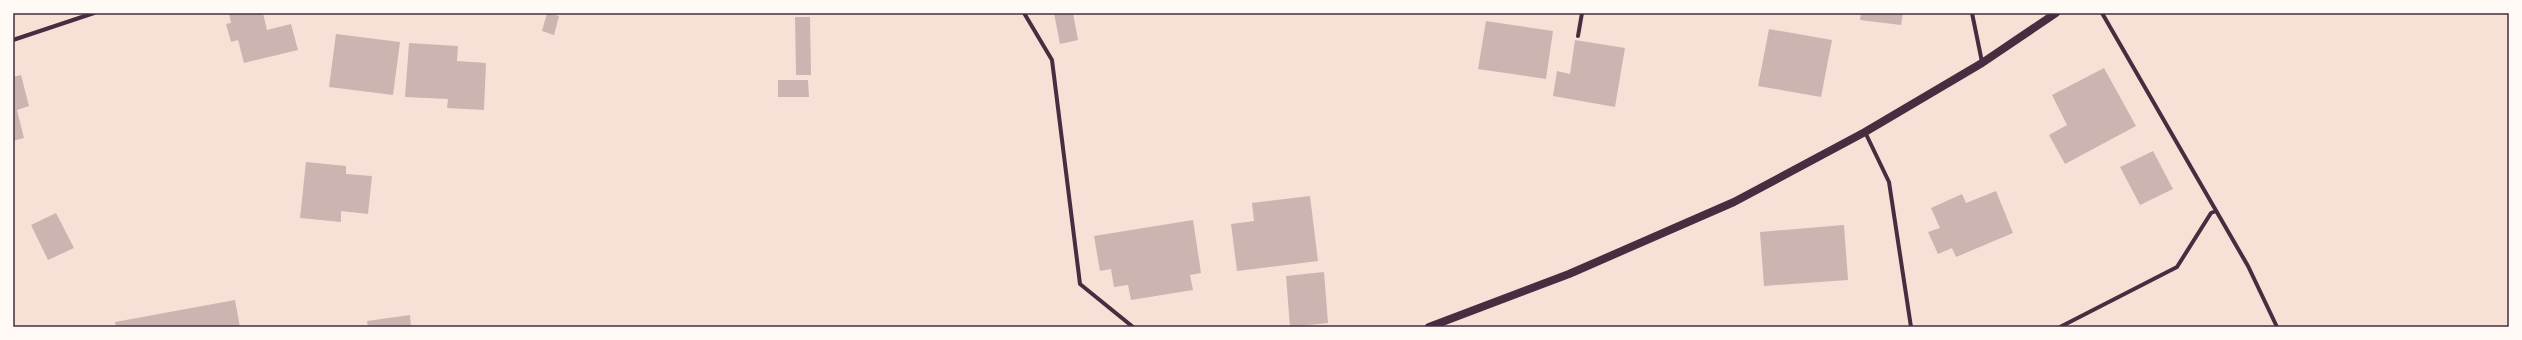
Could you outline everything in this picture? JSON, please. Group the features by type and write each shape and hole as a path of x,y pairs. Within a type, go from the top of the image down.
{"main road":[{"path":"1429,327 1569,274 1734,202 1865,132 1982,63 2056,13"}],"street":[{"path":"13,40 94,13"},
{"path":"1024,13 1052,60 1080,284 1133,327"},
{"path":"1578,36 1582,13"},
{"path":"1972,13 1982,63"},
{"path":"2102,13 2248,266 2277,327"},
{"path":"1865,132 1889,182 1912,327"},
{"path":"2060,327 2176,267 2211,213 2216,211"}],"building":[{"path":"229,13 263,13 267,30 291,24 298,50 244,63 238,40 231,42 226,24 231,23"},
{"path":"547,13 559,16 554,35 542,31"},
{"path":"1054,13 1073,13 1078,40 1060,44"},
{"path":"1861,13 1903,13 1901,25 1860,20"},
{"path":"795,17 810,17 811,75 796,75"},
{"path":"1486,21 1553,31 1546,79 1478,69"},
{"path":"1769,29 1832,40 1821,97 1758,86"},
{"path":"336,34 400,42 393,95 329,87"},
{"path":"1575,40 1625,48 1615,107 1553,96 1557,71 1570,74"},
{"path":"409,43 458,46 457,61 486,63 484,110 447,108 448,99 405,97"},
{"path":"2104,68 2136,126 2065,164 2049,135 2067,125 2052,95"},
{"path":"21,75 29,106 17,110 24,138 13,141 13,77"},
{"path":"778,80 808,80 809,97 778,97"},
{"path":"2153,151 2173,189 2140,205 2120,167"},
{"path":"306,162 346,166 346,174 372,176 368,214 341,211 341,222 300,218"},
{"path":"1996,191 2013,233 1956,257 1952,248 1938,254 1928,232 1940,228 1931,208 1962,194 1966,203"},
{"path":"1310,196 1318,261 1237,271 1231,224 1254,221 1252,203"},
{"path":"56,213 74,248 48,260 31,225"},
{"path":"1193,220 1201,273 1190,275 1193,290 1131,300 1128,285 1114,287 1111,269 1100,271 1094,236"},
{"path":"1844,225 1848,280 1764,286 1760,232"},
{"path":"1324,272 1328,323 1290,327 1286,276"},
{"path":"235,300 240,327 116,327 115,322"},
{"path":"410,315 411,327 368,327 367,321"}]}
